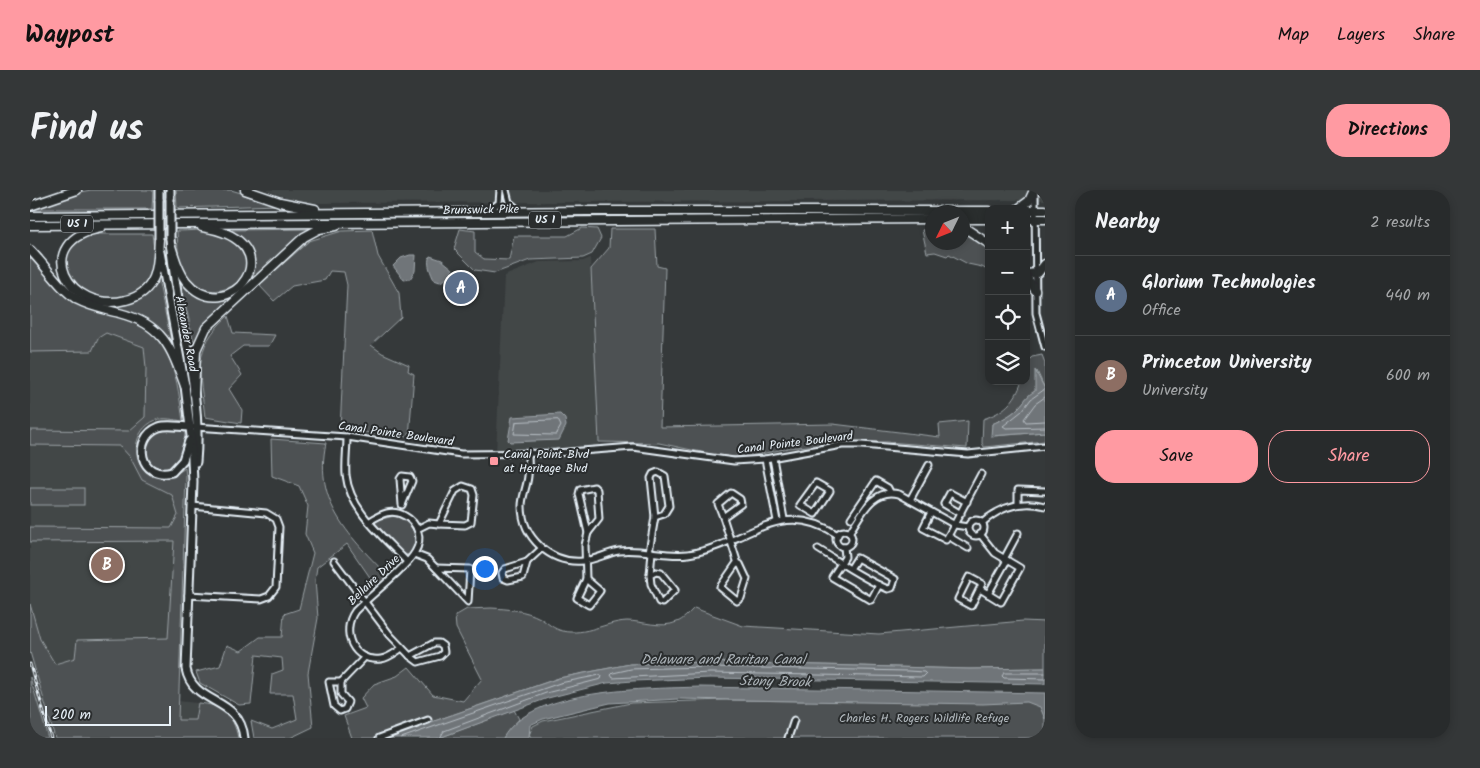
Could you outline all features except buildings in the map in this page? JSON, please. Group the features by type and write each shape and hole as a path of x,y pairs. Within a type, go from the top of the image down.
{"highway":[{"path":"30,206 77,190"},
{"path":"245,190 292,205 344,213"},
{"path":"1024,205 1029,201 1035,190"},
{"name":"Brunswick Pike","path":"30,216 985,210"},
{"path":"1030,210 1045,210"},
{"name":"Brunswick Pike","path":"30,225 370,221 925,219"},
{"path":"970,219 985,219"},
{"path":"1030,219 1045,219"},
{"path":"194,393 198,345 204,332 215,318 312,232 327,227 370,221"},
{"path":"124,224 80,232 64,244 59,255 59,269 63,278 73,289 88,298 104,302 120,302 137,296 147,289 155,274 159,239"},
{"path":"170,242 185,279 195,289 204,294 218,296 230,293 240,286 248,275 249,254 236,237 218,230 178,224"},
{"path":"970,231 985,241"},
{"path":"30,250 66,290 77,299 95,307 137,318 154,329 171,350 185,386"},
{"path":"1030,275 1035,274 1045,264"},
{"path":"1030,282 1035,290"}],"main road":[{"name":"Alexander Road","path":"159,190 159,239 164,281 193,427 191,436 193,482"},
{"name":"Alexander Road","path":"170,190 170,242 194,393 193,482 185,656 188,676 200,692 233,712 241,724 244,738"},
{"path":"191,436 183,460 172,472 156,472 145,463 142,446 151,432 162,426 193,427"}],"street":[{"path":"486,212 499,202 500,190"},
{"path":"506,190 509,202 520,212"},
{"path":"1035,190 1030,210 1035,219 1035,290 1038,323 1045,347"},
{"name":"Canal Pointe Boulevard","path":"193,427 347,436 461,454 528,454 633,447 663,449 720,460 766,459 842,446 862,445 968,454 1045,446"},
{"path":"347,436 346,467 348,485 354,501 407,562"},
{"path":"528,454 528,476 523,498 523,515 528,530 542,548 561,559 585,561 621,551 690,554 729,542 784,519 813,521 838,535"},
{"path":"773,458 784,519"},
{"path":"766,459 777,521"},
{"path":"910,500 930,465"},
{"path":"650,574 661,573 675,589 675,592 664,603 659,602 651,584 650,574 650,552 655,517 651,478 653,474 658,472 665,476 669,506 664,514 655,517"},
{"path":"931,512 923,528 946,540 968,502 981,474"},
{"path":"400,513 412,481 410,477 402,476 400,479 402,505"},
{"path":"851,518 876,481 888,488 890,492"},
{"path":"813,521 815,514 830,491 816,483 800,505 815,514"},
{"path":"370,521 384,514 400,513 412,521 417,529 429,524 465,525 471,522 474,495 472,489 463,486 457,489 439,524"},
{"path":"586,579 600,592 589,606 577,598 586,579 585,561 588,533 579,492 594,487 597,490 599,518 588,533"},
{"path":"1018,504 1018,490 1045,491"},
{"path":"848,533 871,501 880,494 890,492 910,500 955,525 968,528 972,534 980,534"},
{"path":"723,518 741,504 740,500 731,493 718,504 729,542 738,564 747,579 741,598 738,601 720,587 727,574 738,564"},
{"path":"961,514 944,504 950,493 968,502"},
{"path":"982,523 1002,509 1018,504 1045,506"},
{"path":"188,595 261,599 269,596 276,586 279,527 276,519 266,513 192,506"},
{"path":"968,528 969,523 974,520 982,523"},
{"path":"980,534 983,529 982,523"},
{"name":"Bellaire Drive","path":"364,656 352,646 348,631 351,616 414,554 419,544 417,529"},
{"path":"838,535 843,532 848,533"},
{"path":"844,547 851,542 848,533"},
{"path":"988,594 1018,533"},
{"path":"980,534 989,548 1020,568 1001,602 980,589"},
{"path":"838,535 837,543 844,547"},
{"path":"948,536 968,548"},
{"path":"844,547 845,557 832,577 871,600 878,585"},
{"path":"527,562 523,578 508,580 503,578 502,573 505,569 527,562 542,548"},
{"path":"818,549 840,563 850,569 878,585 890,589 895,579 857,558 850,569"},
{"path":"414,554 424,557 468,602 470,569 436,568"},
{"path":"334,561 364,602 402,648 410,656 415,661 421,662 440,656 444,649 442,644 436,643 410,656"},
{"path":"969,577 982,584 980,589 971,606 958,599 969,577"},
{"path":"341,682 329,682 334,706 340,711 345,709 348,704 341,694 341,682 364,656 375,659 386,658 402,648"},
{"path":"379,738 428,720"},
{"path":"788,738 794,720"}],"shaded area":[{"path":"266,190 1045,190 1045,200 322,203 299,202"},
{"path":"30,257 71,300 88,309 132,322 148,330 176,375 183,421 155,420 145,428 136,441 137,457 146,473 161,479 175,475 185,468 178,701 216,705 233,721 238,738 55,738 30,652"},
{"path":"590,258 599,449 496,454 504,276 539,262 583,261"}],"green space":[{"path":"91,190 153,190 152,209 31,209 75,193"},
{"path":"176,190 231,190 281,205 177,208"},
{"path":"582,228 597,229 601,238 592,254 583,258 530,260 495,273 475,270 454,249 460,229 475,231 475,252 484,259 509,260 514,236 567,236"},
{"path":"312,229 303,234 248,283 251,266 250,253 245,242 232,230"},
{"path":"610,229 655,229 657,266 665,268 660,427 833,424 940,437 939,424 968,421 967,448 887,442 845,442 789,448 746,457 720,456 659,443 599,442 591,269 609,248"},
{"path":"211,230 227,236 241,248 246,261 245,273 237,282 226,289 213,291 200,287 188,278 180,261 177,231"},
{"path":"372,230 378,256 399,293 401,317 371,345 382,353 409,365 408,371 414,374 409,437 340,430 347,285 344,272 330,271 325,280 292,286 274,301 259,285 309,241 342,231"},
{"path":"922,230 925,230 925,244"},
{"path":"970,232 985,245 985,269 968,264 949,254 947,256 935,252 927,253 926,250 970,250"},
{"path":"82,234 152,234 154,265 147,283 141,289 126,297 108,299 99,298 82,290 63,270 63,253"},
{"path":"30,257 73,301 94,310 131,321 145,328 165,349 171,362 183,421 156,420 144,428 138,439 136,451 139,462 146,472 156,477 170,476 185,468 178,720 195,720 198,703 214,706 220,708 229,716 236,729 238,738 55,738 30,652 30,604 40,639 55,664 75,658 77,640 168,638 174,541 30,542 30,527 171,528 178,515 172,495 142,480 130,457 120,446 30,445 30,430 129,431 145,417 146,368 144,347 106,333 98,338 92,351 30,352"},
{"path":"158,279 172,345 146,319 108,307 143,296"},
{"path":"180,279 193,292 205,298 235,295 212,317 194,343"},
{"path":"228,316 233,333 275,335 269,346 243,346 230,356 242,375 229,389 242,410 241,423 205,417 201,387 200,374 203,351 216,328"},
{"path":"1042,355 1045,363 1045,389 1037,371 1036,391 1028,396 1013,412 992,424 994,436 1045,432 1045,441 984,447 982,443 983,419 997,413 1008,405 1016,395 1020,385 1030,385 1030,359"},
{"path":"171,429 185,432 182,451 172,465 160,471 148,464 148,444 153,436"},
{"path":"271,439 326,443 323,464 325,484 330,502 349,534 390,578 378,589 347,544 317,567 315,580 318,618 308,673 313,727 290,738 254,738 251,721 272,729 297,719 293,694 270,694 272,674 283,670 282,658 256,655 251,704 239,705 200,683 196,672 220,666 227,645 241,651 260,637 282,637 284,614 299,609 313,553 305,534 308,506 299,486 272,476"},
{"path":"30,488 84,488 84,505 30,505"},
{"path":"394,516 408,524 417,539 410,555 404,554 375,523 378,520"},
{"path":"694,608 743,626 879,634 1023,621 1045,622 1045,668 969,669 709,662 630,664 559,678 385,738 352,738 344,716 366,708 361,698 374,684 397,676 409,667 433,695 463,701 482,679 456,628 455,616 467,609 510,609 528,613 540,618 556,629 571,632 580,632 627,621 658,625 671,624 681,620"},
{"path":"30,677 48,738 31,738"},
{"name":"Charles H. Rogers Wildlife Refuge","path":"1045,697 1045,738 531,738 529,735 533,726 543,721 631,703 726,700 807,701 808,698"},
{"path":"514,710 519,719 503,738 439,738"}],"water":[{"path":"416,255 415,271 410,279 404,280 393,266 401,258"},
{"path":"430,256 442,260 453,269 446,279 440,282 434,280 429,265"},
{"path":"1035,370 1045,389 1045,432 991,436 992,424 1013,412 1035,391"},
{"path":"560,414 565,419 566,426 559,440 510,442 508,440 512,417"},
{"path":"709,662 969,669 1045,668 1045,684 710,678 607,683 548,698 439,738 385,738 559,678 630,664"},
{"name":"Stony Brook","path":"700,687 1045,693 1045,719 1040,707 1027,702 983,704 678,699 610,703 543,719 530,725 529,738 503,738 517,721 538,709 564,700 593,694 623,691"}],"railway":[{"path":"30,664 51,738"}],"place":[{"name":"Glorium Technologies","path":"461,288"},
{"name":"Canal Point Blvd at Heritage Blvd","path":"494,461"},
{"name":"Princeton University","path":"107,565"}],"water label":[{"name":"Delaware and Raritan Canal","path":"723,660"}]}
